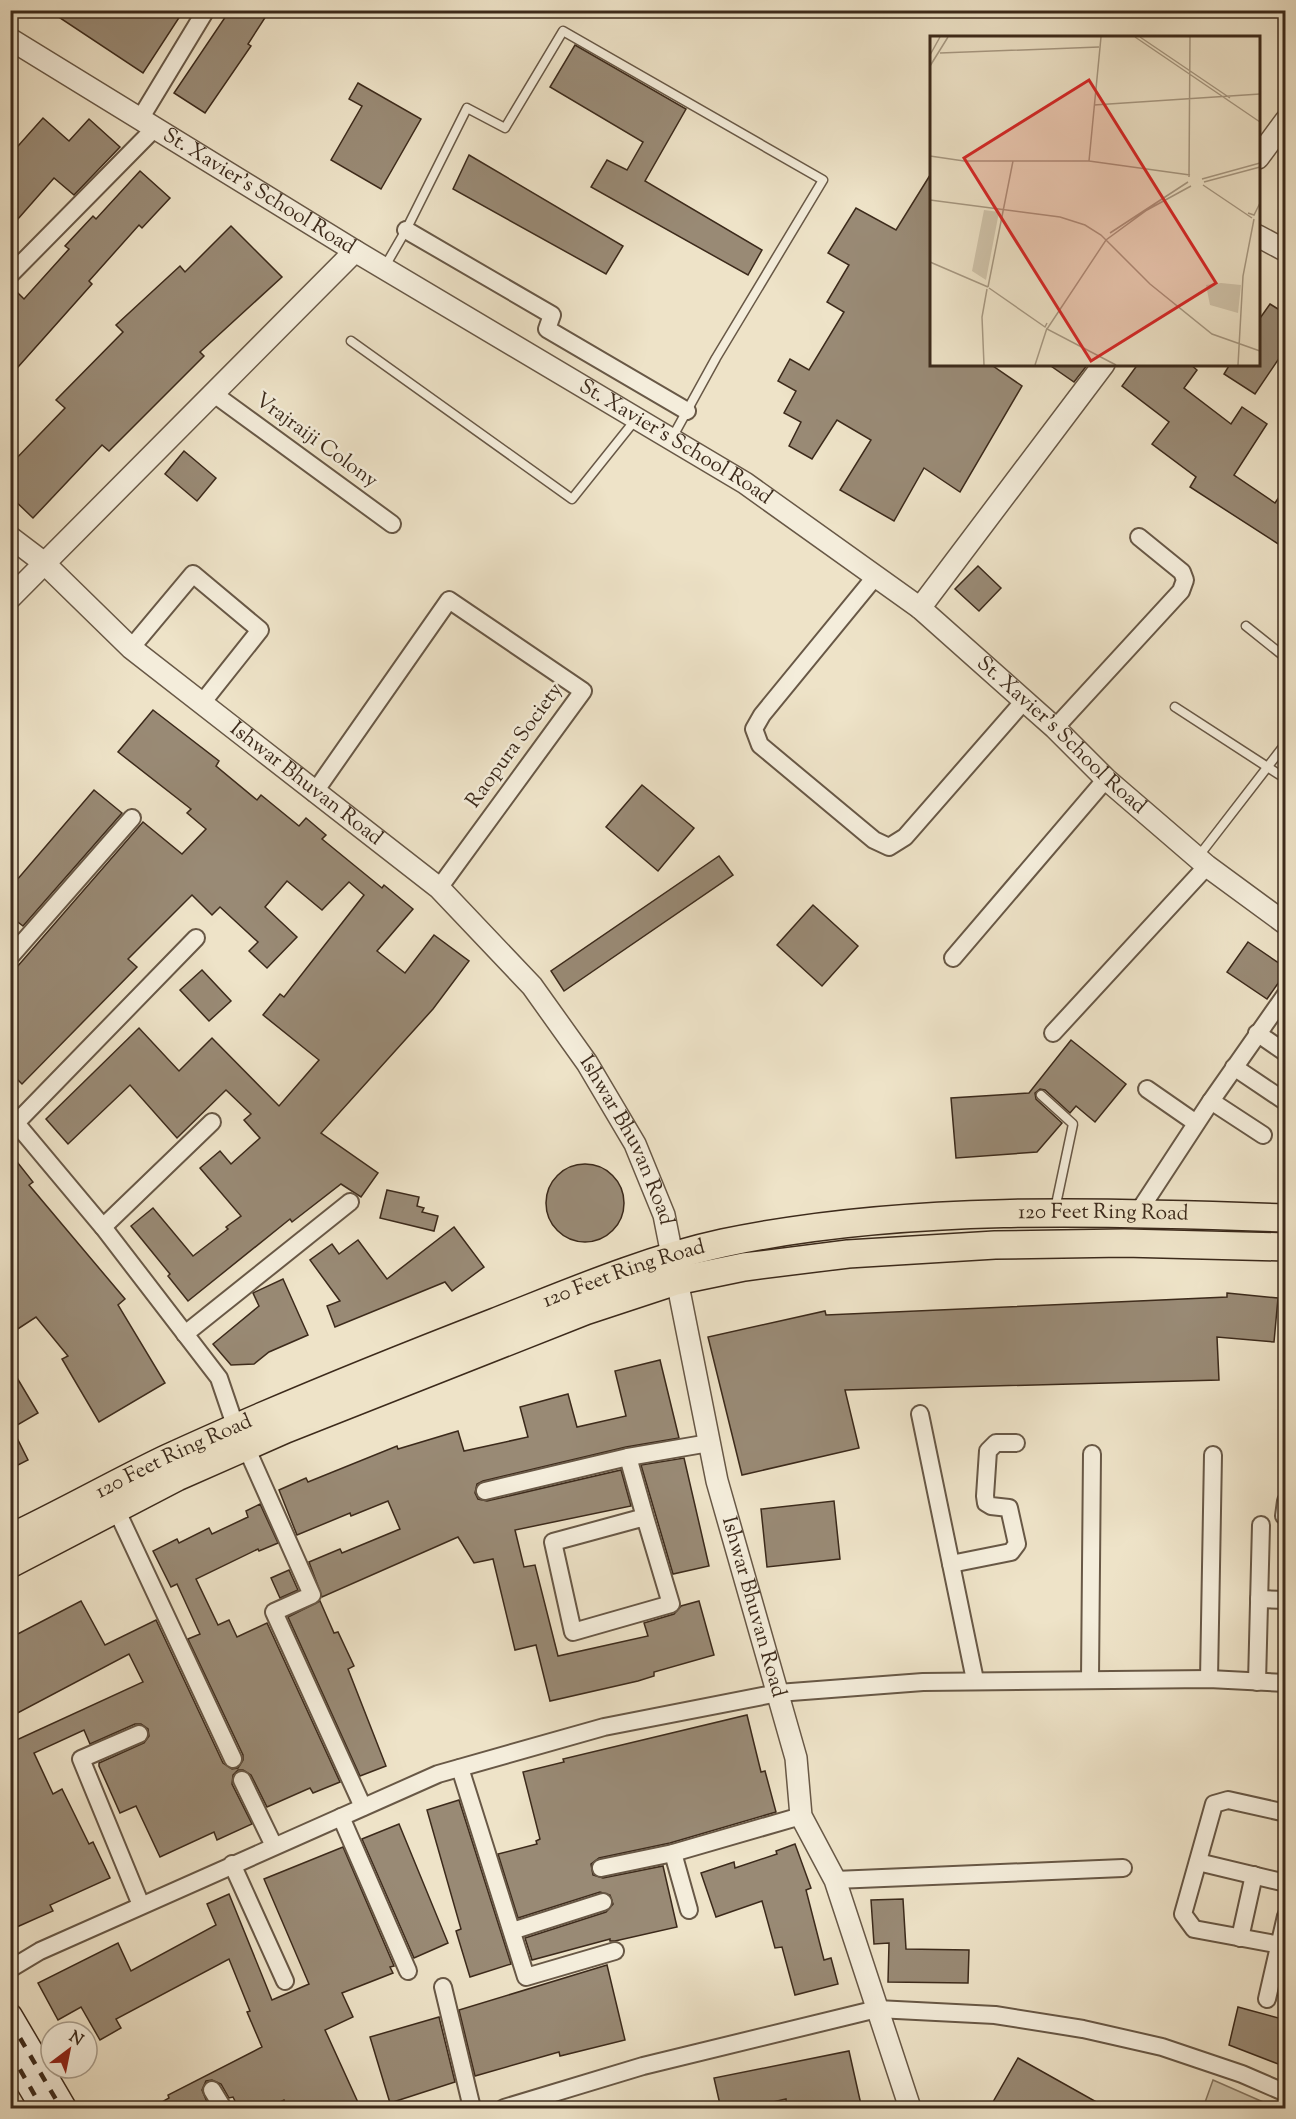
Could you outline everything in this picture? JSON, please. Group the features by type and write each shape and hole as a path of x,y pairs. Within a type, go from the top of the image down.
{"main road":[{"name":"120 Feet Ring Road","path":"10,1538 164,1460 241,1437 585,1311 722,1244 810,1228 918,1219 1054,1213 1286,1218"},
{"name":"120 Feet Ring Road","path":"674,1269 744,1267 848,1254 995,1245 1124,1243 1286,1247"},
{"name":"120 Feet Ring Road","path":"10,1564 116,1509 241,1437"},
{"path":"10,2016 64,2109"},
{"path":"10,2053 43,2109"}],"street":[{"path":"10,275 148,123 206,10"},
{"name":"St. Xavier's School Road","path":"10,39 355,251 745,483 920,608 1023,702 1055,728 1106,779 1202,862 1286,924"},
{"path":"1260,155 1286,120"},
{"path":"406,230 552,315 547,328 687,411"},
{"path":"1260,237 1286,251"},
{"path":"10,598 43,562 355,251"},
{"path":"920,608 1102,366"},
{"name":"Vrajraiji Colony","path":"214,394 392,524"},
{"name":"Ishwar Bhuvan Road","path":"10,537 43,562 131,648 314,793 439,888 532,986 588,1063 635,1144 663,1215 717,1482 796,1758 801,1816 835,1880 910,2109"},
{"path":"1055,728 1181,591 1185,580 1182,572 1139,537"},
{"path":"131,648 193,574 260,630 202,703"},
{"path":"874,576 762,715 754,729 760,745 874,840 889,846 905,837 1023,702"},
{"name":"Raopura Society","path":"314,793 449,600 583,691 439,888"},
{"path":"953,958 1106,779"},
{"path":"10,957 132,818"},
{"path":"1053,1033 1202,862"},
{"path":"196,938 13,1120 103,1227 219,1378 241,1437 312,1595 274,1612 363,1807"},
{"path":"1137,1214 1210,1101 1286,994"},
{"path":"1257,1033 1286,1053"},
{"path":"1234,1066 1286,1102"},
{"path":"1147,1089 1196,1123"},
{"path":"1210,1101 1263,1135"},
{"path":"103,1227 212,1122"},
{"path":"185,1334 350,1202"},
{"path":"921,1414 975,1680"},
{"path":"485,1491 628,1457 709,1443"},
{"path":"951,1564 1011,1552 1015,1548 1017,1544 1009,1508 991,1506 986,1503 985,1496 988,1451 996,1443 1016,1443"},
{"path":"1090,1679 1092,1454"},
{"path":"1209,1679 1213,1455"},
{"path":"628,1457 671,1604 573,1632 553,1542 645,1517"},
{"path":"116,1509 233,1759"},
{"path":"1257,1682 1261,1525"},
{"path":"1259,1599 1286,1600"},
{"path":"10,1969 40,1951 438,1774 604,1727 778,1694 922,1682 1209,1679 1286,1683"},
{"path":"139,1734 81,1759 141,1905"},
{"path":"460,1768 526,1977 615,1952"},
{"path":"242,1780 274,1846"},
{"path":"1282,1946 1194,1929 1183,1914 1214,1804 1228,1800 1286,1813"},
{"path":"601,1868 673,1852 801,1816"},
{"path":"341,1817 408,1971"},
{"path":"673,1852 689,1910"},
{"path":"1198,1862 1286,1883"},
{"path":"232,1864 285,1981"},
{"path":"835,1880 1123,1868"},
{"path":"1240,1938 1254,1875"},
{"path":"512,1931 603,1902"},
{"path":"1267,1999 1282,1946 1286,1916"},
{"path":"443,1987 472,2109"},
{"path":"504,2109 643,2066 877,2009 995,2015 1083,2029 1162,2047 1242,2074 1286,2093"},
{"path":"212,2090 223,2109"}],"lane":[{"path":"384,268 406,230 467,108 505,128 563,31 823,180 671,439"},
{"path":"351,341 572,499 636,418"},
{"path":"1246,626 1286,658"},
{"path":"1175,707 1270,766 1286,779"},
{"path":"1202,862 1286,743"},
{"path":"1041,1095 1073,1124 1054,1213"}],"shaded area":[{"path":"1213,2080 1277,2108 1203,2108"}],"building":[{"path":"48,10 184,10 143,73"},
{"path":"230,10 270,10 248,44 251,46 205,113 174,93"},
{"path":"575,45 686,109 645,181 762,250 748,275 591,187 607,160 627,170 643,142 550,87"},
{"path":"358,83 421,119 381,189 331,160 362,106 349,99"},
{"path":"43,118 69,141 89,119 120,147 74,195 54,178 10,228 10,155"},
{"path":"469,155 623,246 606,274 453,189"},
{"path":"140,171 170,198 142,228 139,225 89,281 92,284 10,376 10,302 18,293 24,299 69,249 65,246 93,216 96,219"},
{"path":"930,175 930,366 993,366 1022,386 960,492 924,468 894,521 840,490 871,440 837,420 812,459 789,446 801,422 784,413 796,391 778,381 790,359 809,370 844,312 827,302 849,265 828,253 856,208 896,230"},
{"path":"231,226 282,277 200,352 204,356 109,451 102,445 33,518 10,496 10,465 65,408 56,400 123,332 116,325 180,266 185,272"},
{"path":"1270,304 1286,314 1286,348 1255,394 1224,374 1229,366 1260,366 1260,318"},
{"path":"1051,366 1086,366 1074,382"},
{"path":"1137,366 1192,366 1197,370 1184,388 1231,424 1242,407 1267,424 1234,475 1275,503 1286,487 1286,549 1190,487 1196,477 1152,444 1169,422 1122,386"},
{"path":"184,451 216,478 197,501 165,474"},
{"path":"978,566 1001,588 979,611 955,589"},
{"path":"153,710 219,761 216,766 257,800 261,795 299,826 306,818 326,835 322,839 382,888 384,885 413,909 377,951 405,973 434,935 469,961 433,1009 321,1133 378,1173 361,1197 341,1184 292,1222 290,1219 188,1301 168,1276 170,1274 131,1226 153,1208 193,1256 228,1229 226,1227 241,1216 200,1168 220,1151 231,1164 260,1138 244,1120 251,1114 226,1090 177,1138 130,1085 68,1144 46,1119 139,1028 179,1071 212,1038 279,1106 319,1060 263,1015 280,994 284,997 364,895 349,882 322,910 287,881 265,907 297,937 267,968 249,951 258,942 220,907 212,915 192,895 128,959 137,967 22,1084 10,1072 10,975 143,822 182,854 206,829 187,813 191,809 118,752"},
{"path":"642,785 694,828 658,871 606,827"},
{"path":"94,790 122,813 23,926 10,916 10,888"},
{"path":"719,856 733,875 564,991 551,971"},
{"path":"813,905 858,946 822,986 777,945"},
{"path":"1248,942 1286,968 1286,972 1267,999 1227,972"},
{"path":"202,970 231,1001 209,1021 180,990"},
{"path":"1071,1040 1126,1084 1095,1122 1076,1106 1070,1113 1045,1090 1040,1089 1035,1093 1036,1099 1062,1123 1037,1152 956,1158 951,1098 1029,1093"},
{"path":"10,1153 33,1182 29,1185 125,1299 118,1305 165,1383 99,1422 62,1359 68,1356 36,1317 10,1334"},
{"path":"585,1164 600,1167 613,1175 621,1188 624,1203 621,1218 613,1231 600,1239 585,1242 570,1239 557,1231 549,1218 546,1203 549,1188 557,1175 570,1167"},
{"path":"387,1190 419,1197 417,1206 424,1208 422,1212 438,1216 434,1231 380,1218"},
{"path":"454,1227 484,1267 452,1291 445,1282 335,1327 327,1306 340,1301 310,1260 332,1244 339,1254 358,1240 387,1279"},
{"path":"283,1279 308,1335 269,1352 254,1364 231,1365 213,1344 259,1306 253,1293"},
{"path":"1227,1293 1278,1298 1274,1342 1217,1337 1219,1380 845,1390 859,1448 742,1475 708,1337 825,1311 826,1315 1227,1297"},
{"path":"660,1360 679,1438 626,1447 483,1481 477,1484 475,1493 478,1499 487,1501 621,1470 631,1506 515,1530 524,1567 535,1565 558,1656 648,1636 644,1623 674,1614 681,1606 699,1601 714,1655 654,1672 654,1676 638,1681 550,1701 536,1645 515,1650 493,1559 474,1563 458,1537 322,1597 309,1562 340,1549 342,1553 400,1529 388,1501 351,1516 350,1513 297,1535 279,1490 306,1478 308,1482 397,1446 398,1449 458,1431 464,1451 528,1437 520,1407 568,1394 577,1427 626,1416 615,1371"},
{"path":"10,1366 38,1413 12,1428 28,1460 10,1469"},
{"path":"684,1458 709,1566 673,1574 641,1465"},
{"path":"834,1501 840,1559 767,1567 761,1509"},
{"path":"260,1504 278,1543 259,1551 258,1549 196,1579 218,1625 229,1620 237,1637 267,1623 340,1782 313,1793 310,1788 267,1807 251,1775 238,1770 233,1775 232,1784 252,1824 217,1840 214,1832 160,1857 136,1806 120,1813 99,1766 99,1763 144,1743 149,1736 148,1729 141,1724 135,1724 90,1744 84,1730 34,1753 53,1794 62,1789 89,1844 93,1842 110,1878 50,1905 53,1911 10,1930 10,1743 143,1682 129,1654 10,1717 10,1638 81,1601 105,1645 156,1620 223,1763 232,1769 238,1768 243,1755 188,1639 200,1634 177,1584 171,1587 153,1551 177,1539 179,1543 209,1528 212,1534 248,1517 246,1511"},
{"path":"289,1570 298,1590 280,1598 271,1578"},
{"path":"320,1601 334,1633 338,1632 354,1666 348,1669 386,1766 360,1776 288,1617"},
{"path":"747,1715 761,1772 765,1771 776,1812 670,1843 599,1858 591,1864 593,1875 603,1878 663,1866 677,1927 615,1941 610,1941 610,1939 532,1960 525,1938 606,1912 613,1904 610,1895 600,1892 518,1918 498,1854 537,1844 536,1841 540,1839 523,1772 564,1762 563,1759"},
{"path":"459,1800 511,1964 470,1977 456,1931 461,1929 427,1810"},
{"path":"399,1824 448,1943 414,1958 362,1839"},
{"path":"795,1844 811,1888 806,1890 824,1960 831,1958 838,1984 795,1995 782,1947 775,1948 762,1901 716,1917 701,1873 734,1862 735,1868 777,1854 776,1851"},
{"path":"343,1847 394,1966 390,1967 393,1973 342,1993 353,2017 325,2030 361,2109 288,2109 284,2100 266,2109 239,2109 233,2097 229,2098 221,2084 212,2080 206,2081 202,2090 210,2109 150,2109 169,2098 168,2095 262,2047 229,1959 116,2019 121,2028 100,2040 99,2020 88,2020 81,2007 58,2020 38,1983 118,1943 131,1971 216,1925 207,1904 229,1894 272,2000 309,1984 264,1879"},
{"path":"903,1899 906,1949 969,1950 968,1983 888,1982 889,1943 874,1944 871,1900"},
{"path":"607,1965 625,2040 560,2056 559,2052 475,2076 459,2010"},
{"path":"1238,2007 1286,2020 1286,2067 1229,2045"},
{"path":"439,2017 455,2082 390,2103 370,2037"},
{"path":"849,2051 862,2109 787,2109 786,2099 743,2109 721,2109 714,2078"},
{"path":"1018,2058 1109,2109 989,2109"}],"railway":[{"path":"10,2021 61,2108"},
{"path":"10,2052 42,2108"}]}
